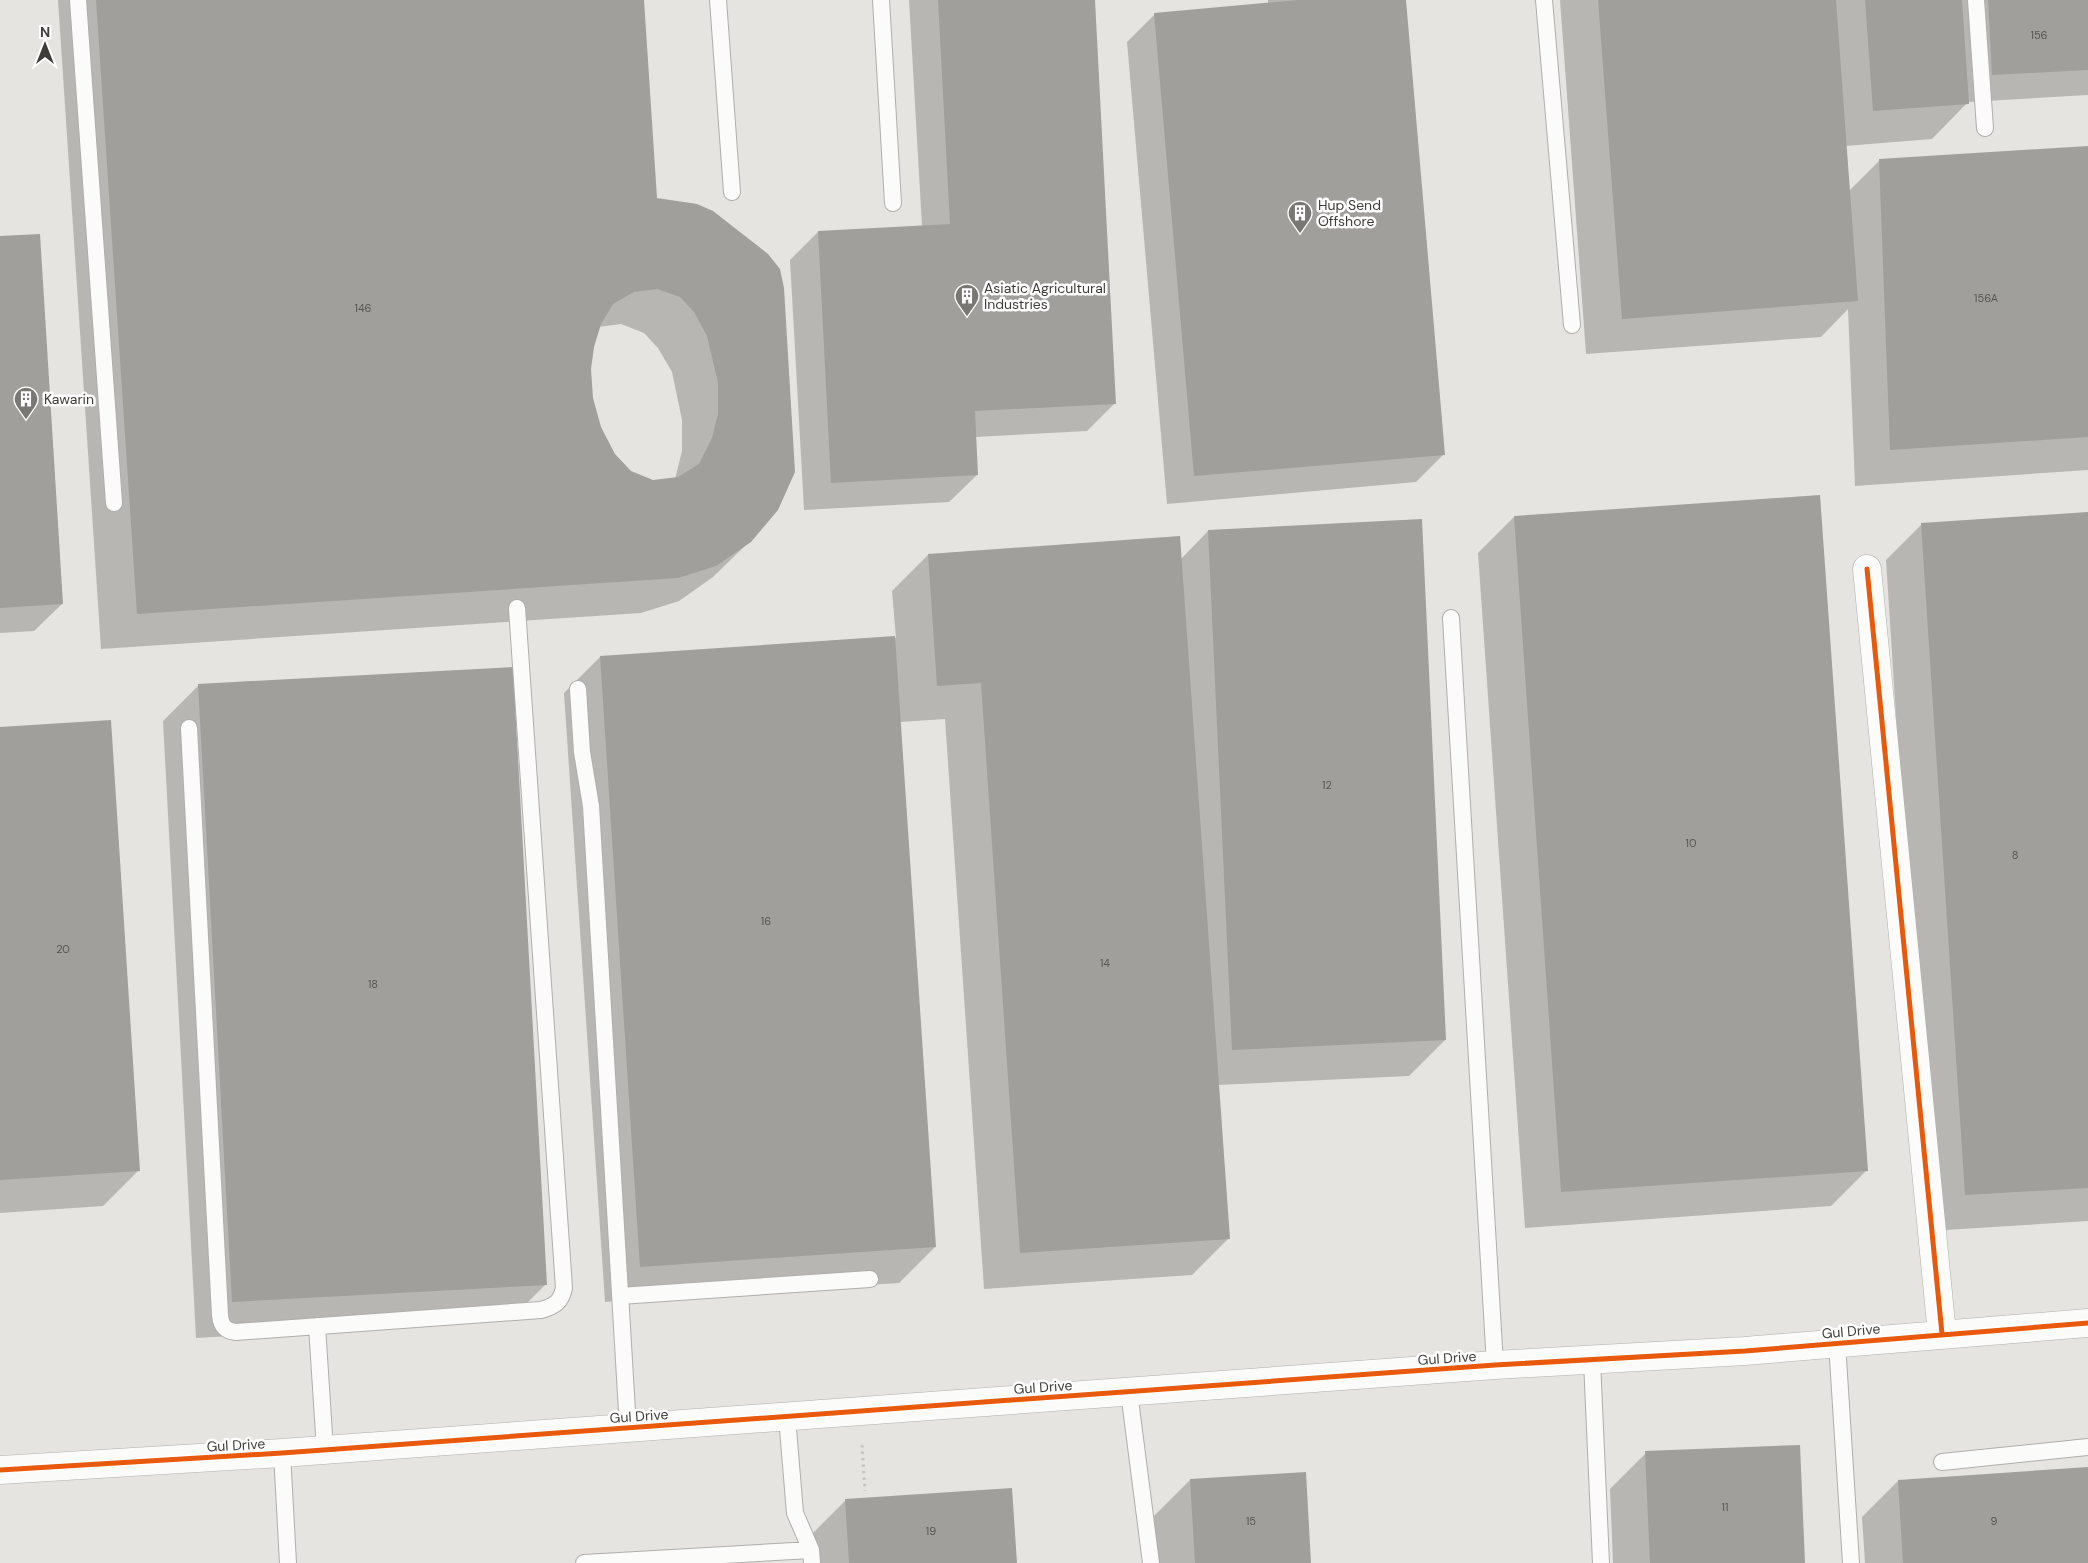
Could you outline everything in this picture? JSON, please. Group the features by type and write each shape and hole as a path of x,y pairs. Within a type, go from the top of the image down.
{"street":[{"path":"1867,568 1942,1334"},
{"name":"Gul Drive","path":"0,1470 282,1454 787,1416 1495,1366 1592,1361 2088,1323"}],"lane":[{"path":"78,0 114,503"},
{"path":"718,0 732,192"},
{"path":"881,0 893,203"},
{"path":"1544,0 1572,325"},
{"path":"1976,0 1985,128"},
{"path":"189,728 221,1322 229,1331 236,1332 541,1310 555,1306 562,1298 564,1288 517,608"},
{"path":"1451,618 1495,1366"},
{"path":"578,689 582,752 591,806 628,1428"},
{"path":"620,1296 870,1279"},
{"path":"317,1326 325,1450"},
{"path":"1837,1343 1851,1563"},
{"path":"1592,1361 1601,1563"},
{"path":"1130,1392 1151,1563"},
{"path":"584,1563 812,1557 795,1513 787,1416"},
{"path":"1942,1462 2088,1447"},
{"path":"282,1454 288,1563"}],"path":[{"path":"860,1412 865,1491"}],"building":[{"path":"96,0 644,0 657,198 697,204 713,211 768,254 780,269 784,288 795,472 778,510 751,542 716,566 678,578 137,614","holes":["657,289 680,297 694,312 707,336 718,383 718,414 712,438 699,464 678,477 653,480 631,471 615,454 601,427 593,398 591,369 594,347 601,324 613,304 634,292"]},
{"name":"Asiatic Agricultural Industries","path":"938,0 1095,0 1116,404 975,411 978,475 831,483 818,231 950,224"},
{"name":"Hup Send Offshore","path":"1298,0 1406,0 1445,455 1194,476 1154,13"},
{"path":"1598,0 1836,0 1858,301 1622,319"},
{"path":"1865,0 1962,0 1969,104 1873,111"},
{"path":"1988,0 2088,0 2088,70 1992,75"},
{"path":"2088,146 2088,437 1890,450 1879,159"},
{"name":"Kawarin","path":"40,234 63,604 0,608 0,236"},
{"path":"1820,495 1868,1171 1561,1192 1514,516"},
{"path":"2088,512 2088,1188 1965,1195 1921,523"},
{"path":"1422,519 1446,1040 1232,1050 1208,530"},
{"path":"1180,536 1230,1239 1020,1253 981,683 937,686 928,554"},
{"path":"895,636 936,1247 640,1267 600,656"},
{"path":"513,667 547,1285 232,1302 198,684"},
{"path":"111,720 140,1171 0,1180 0,727"},
{"path":"1800,1445 1805,1563 1650,1563 1645,1451"},
{"path":"2088,1467 2088,1563 1903,1563 1898,1480"},
{"path":"1306,1472 1311,1563 1195,1563 1190,1479"},
{"path":"1012,1488 1017,1563 849,1563 845,1499"}],"cycle path":[{"path":"1867,569 1942,1334"},
{"path":"0,1470 282,1453 1495,1365 1745,1351 2088,1323"}],"place":[{"name":"Hup Send Offshore","path":"1300,234"},
{"name":"Asiatic Agricultural Industries","path":"967,317"},
{"name":"Kawarin","path":"26,420"}]}
